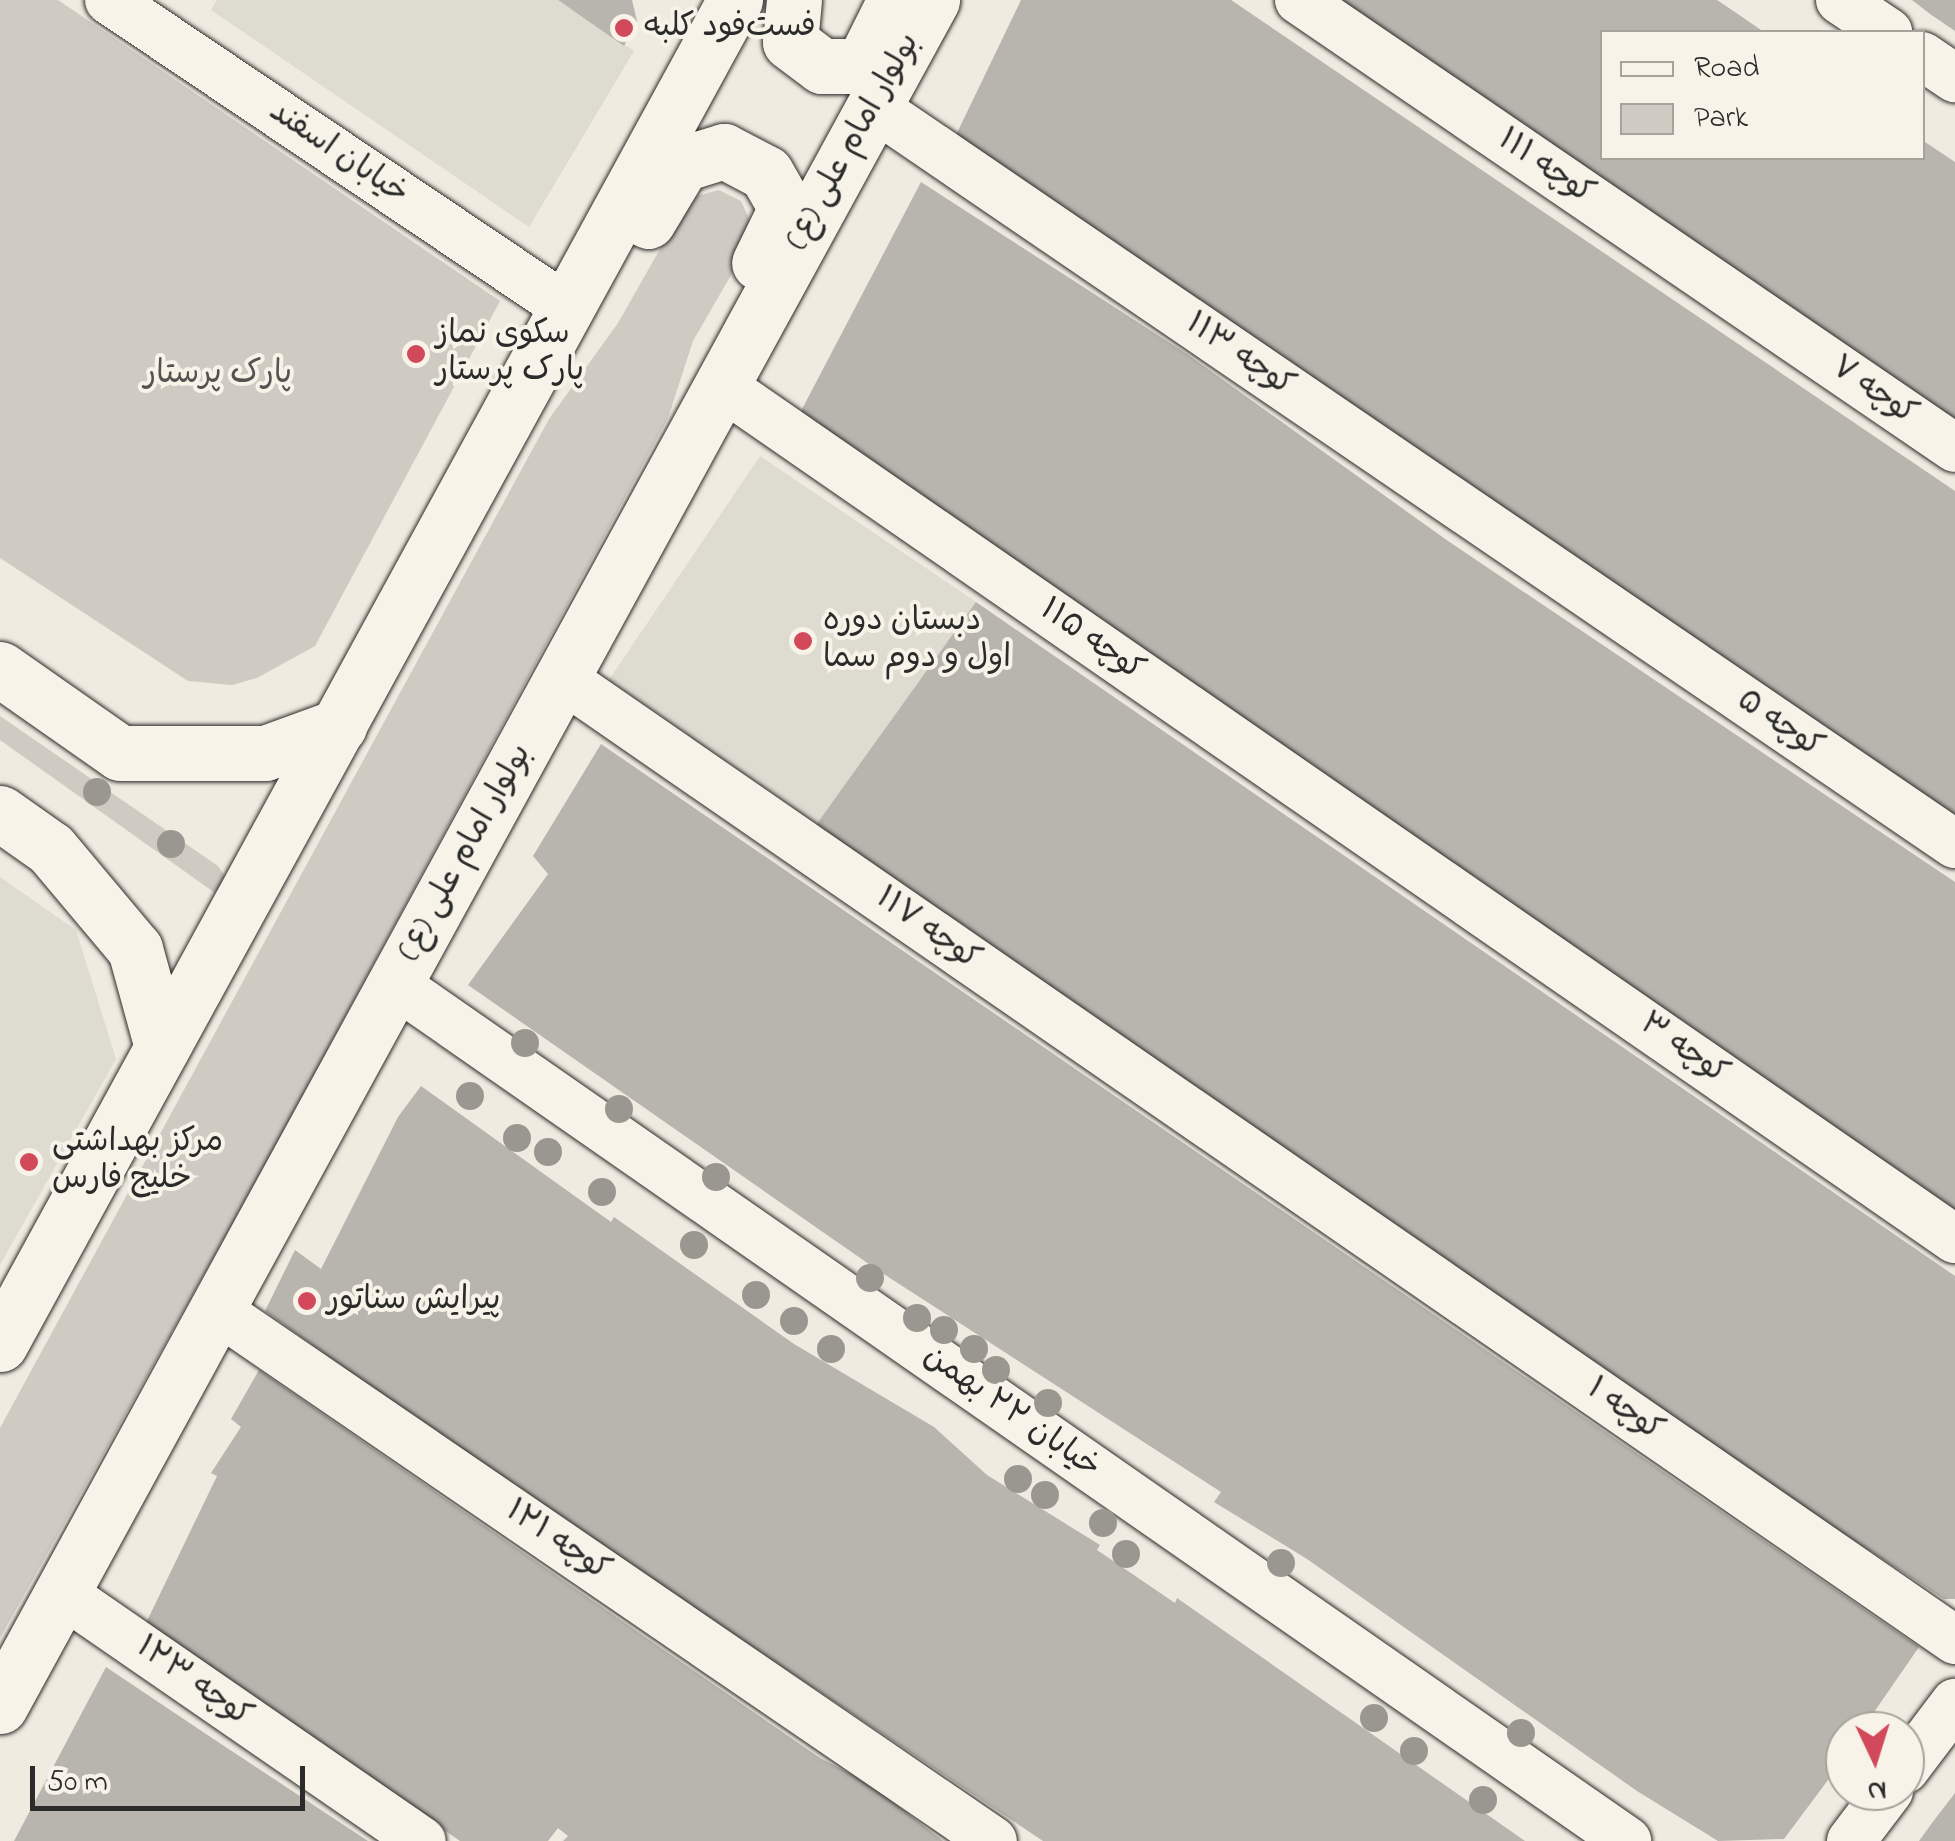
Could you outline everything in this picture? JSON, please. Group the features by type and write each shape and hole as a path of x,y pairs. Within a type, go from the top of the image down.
{"main road":[{"path":"794,0 790,42 822,66 862,66 894,0"},
{"name":"بولوار امام علی (ع)","path":"0,1706 932,0"},
{"path":"0,1344 516,403 729,2"},
{"path":"516,403 579,349 682,164 724,150 766,172 786,208 695,381 690,444"},
{"path":"0,669 120,753 266,752 339,726"},
{"path":"0,813 52,849 135,949 162,1047"}],"street":[{"name":"خیابان اسفند","path":"110,0 566,308"},
{"name":"کوچه ۱۱۱","path":"1299,0 1790,336"},
{"path":"1840,0 1885,30"},
{"path":"1925,58 1955,78"},
{"name":"کوچه ۱۱۳","path":"874,107 1604,605"},
{"name":"کوچه ۷","path":"1790,336 1955,448"},
{"name":"کوچه ۱۱۵","path":"722,386 1410,862"},
{"name":"کوچه ۵","path":"1604,605 1955,844"},
{"name":"کوچه ۱۱۷","path":"562,678 1292,1182"},
{"name":"کوچه ۳","path":"1410,862 1955,1239"},
{"name":"خیابان ۲۲ بهمن","path":"395,984 1627,1841"},
{"name":"کوچه ۱","path":"1292,1182 1955,1640"},
{"name":"کوچه ۱۲۱","path":"217,1310 992,1841"},
{"name":"کوچه ۱۲۳","path":"62,1592 422,1841"},
{"path":"1925,1743 1955,1703"},
{"path":"1851,1841 1874,1811"}],"shaded area":[{"path":"217,0 558,0 634,51 529,227 211,10"},
{"name":"دبستان دوره اول و دوم سما","path":"760,456 976,602 824,828 607,682"},
{"name":"مرکز بهداشتی خلیج فارس","path":"0,877 76,930 116,1059 0,1265"}],"green space":[{"name":"پارک پرستار","path":"0,0 58,0 500,301 315,646 257,678 232,685 188,681 0,558"},
{"path":"719,190 741,201 752,225 738,263 693,341 668,418 258,1178 0,1638 0,1428 549,419 618,323 689,198"},
{"path":"0,716 218,866 228,881 215,893 0,740"}],"building":[{"path":"558,0 632,0 637,21 624,46"},
{"path":"1021,0 1231,0 1955,491 1955,817 956,135"},
{"path":"1331,0 1717,0 1732,10 1761,30 1600,30 1600,160 1925,160 1925,142 1955,162 1955,424"},
{"path":"1912,0 1955,0 1955,31 1930,14"},
{"path":"921,182 1187,354 1448,541 1955,882 1955,1210 800,413"},
{"path":"976,602 1955,1276 1955,1599 1944,1599 1833,1527 816,825"},
{"path":"601,744 1919,1647 1875,1711 1825,1711 1825,1784 1784,1839 1718,1841 1637,1791 1307,1559 1214,1502 1221,1492 876,1269 468,985 548,874 533,856"},
{"path":"421,1086 611,1222 614,1217 794,1344 934,1427 987,1475 1100,1545 1097,1550 1175,1603 1177,1598 1525,1841 1043,1841 479,1464 265,1311 295,1250 321,1269 398,1117"},
{"path":"259,1370 820,1758 868,1783 943,1841 563,1841 568,1836 558,1828 548,1841 460,1841 146,1623 217,1476 211,1473 241,1427 231,1419"},
{"path":"106,1667 212,1738 368,1841 14,1841"},
{"path":"1955,1793 1955,1841 1919,1841 1932,1823"}],"place":[{"name":"فست‌فود کلبه","path":"624,28"},
{"name":"سکوی نماز پارک پرستار","path":"416,354"},
{"name":"دبستان دوره اول و دوم سما","path":"803,641"},
{"name":"مرکز بهداشتی خلیج فارس","path":"29,1162"},
{"name":"پیرایش سناتور","path":"307,1301"}]}
